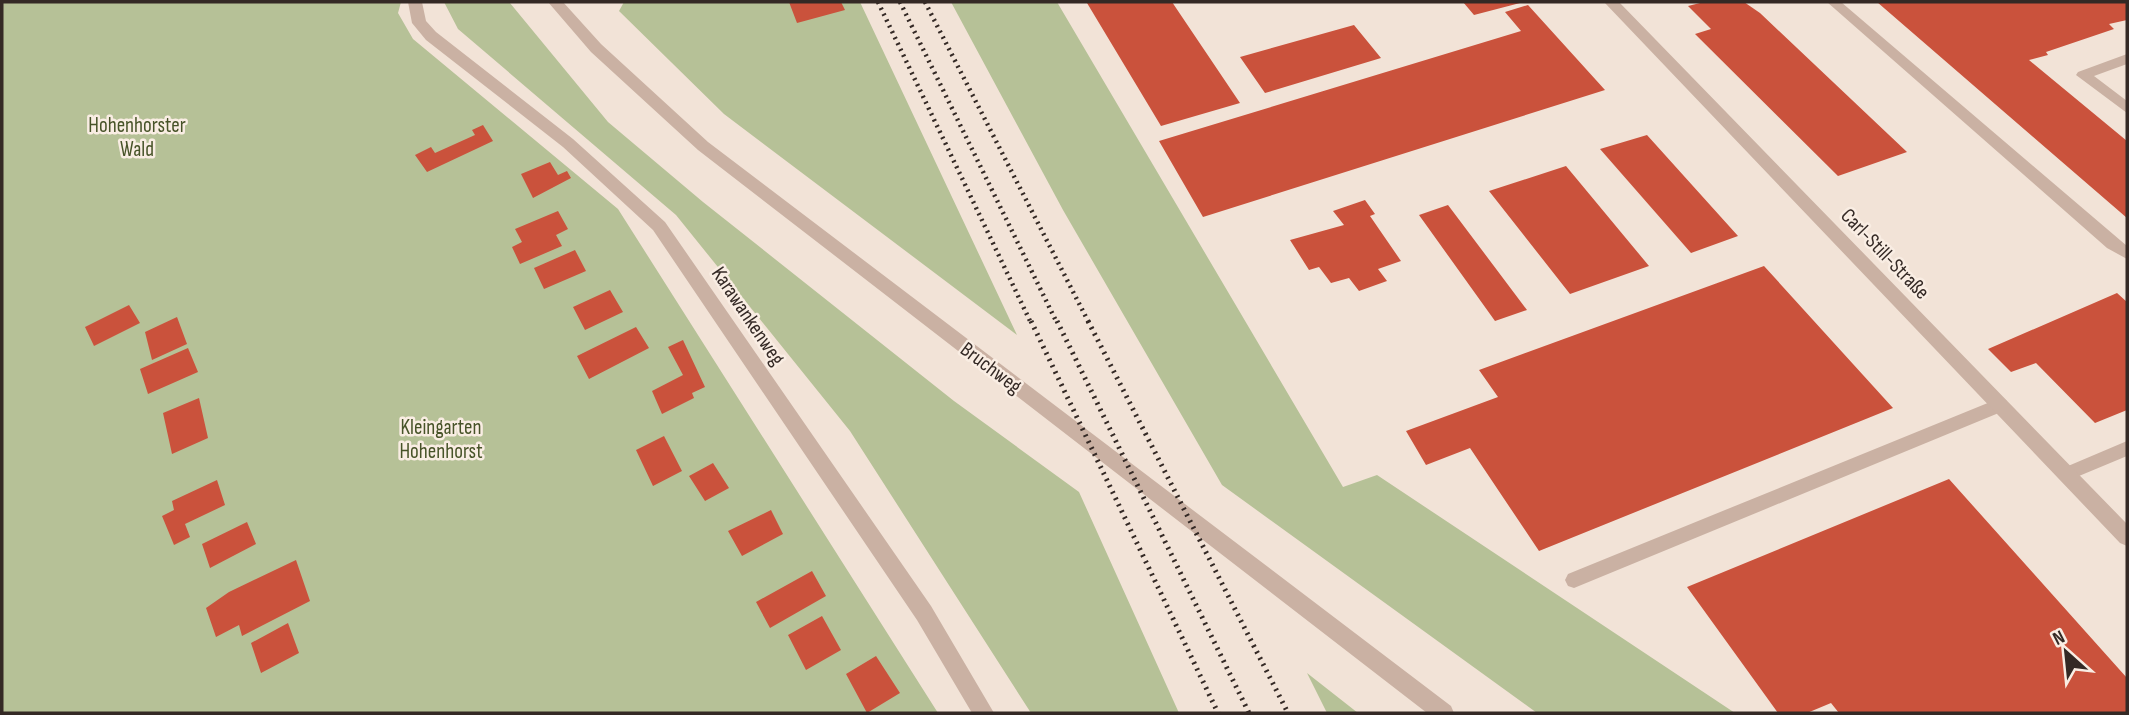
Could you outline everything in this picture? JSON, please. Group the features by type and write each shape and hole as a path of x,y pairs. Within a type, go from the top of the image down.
{"street":[{"name":"Karawankenweg","path":"415,2 414,8 419,23 431,36 568,144 659,226 924,613 984,713"},
{"name":"Bruchweg","path":"555,2 596,48 703,146 1444,713"},
{"name":"Carl-Still-Straße","path":"1611,2 2127,537"}],"lane":[{"path":"1833,2 2017,164 2112,244 2127,253"},
{"path":"2127,59 2083,75 2127,108"},
{"path":"1574,580 2000,405"},
{"path":"2067,474 2127,448"}],"green space":[{"name":"Kleingarten Hohenhorst","path":"2,2 401,2 398,13 413,39 618,209 938,713 2,713"},
{"path":"444,2 510,3 608,122 703,202 954,401 1079,492 1179,713 1031,713 850,431 676,215 458,29"},
{"path":"624,2 860,2 1017,335 724,114 619,11"},
{"path":"951,2 1057,2 1343,487 1377,475 1735,713 1537,713 1222,485 1063,210"},
{"path":"1307,673 1358,713 1327,713"}],"building":[{"path":"789,2 841,2 845,10 797,23"},
{"path":"1172,2 1240,103 1161,126 1087,3"},
{"path":"1463,2 1520,2 1520,3 1474,15"},
{"path":"1704,2 1744,2 1760,13 1907,152 1838,176 1695,34 1711,29 1688,6"},
{"path":"1877,2 2127,2 2127,20 2109,24 2114,29 2029,60 2127,141 2127,218"},
{"path":"1528,5 1605,90 1203,217 1159,141 1521,31 1505,12"},
{"path":"1354,25 1381,58 1265,93 1240,57"},
{"path":"483,125 493,141 427,172 415,155 431,147 435,153 475,135 472,130"},
{"path":"1647,135 1738,236 1691,253 1600,149"},
{"path":"550,162 558,175 567,171 571,178 533,198 521,174"},
{"path":"1566,166 1649,266 1570,294 1489,191"},
{"path":"1365,200 1375,214 1370,216 1401,261 1378,269 1387,281 1359,291 1349,278 1331,283 1319,267 1309,270 1290,240 1344,225 1333,211"},
{"path":"1448,205 1527,310 1495,321 1419,215"},
{"path":"558,211 568,229 556,235 562,246 520,264 512,247 522,242 515,229"},
{"path":"575,250 586,271 544,289 534,268"},
{"path":"1764,266 1893,408 1539,551 1470,448 1426,465 1406,431 1498,397 1479,370"},
{"path":"610,290 623,312 585,330 573,307"},
{"path":"2117,293 2127,302 2127,410 2095,423 2036,363 2011,372 1988,349"},
{"path":"129,305 140,323 94,346 85,327"},
{"path":"177,317 187,344 152,360 145,332"},
{"path":"636,327 649,348 589,379 577,356"},
{"path":"683,340 705,387 692,393 694,398 662,414 652,391 683,375 668,347"},
{"path":"188,348 198,372 148,394 140,369"},
{"path":"199,398 208,438 172,454 163,413"},
{"path":"664,436 682,471 653,486 636,450"},
{"path":"713,463 729,488 705,501 689,476"},
{"path":"1949,479 2127,678 2127,713 1839,713 1831,703 1807,713 1778,713 1687,587"},
{"path":"217,480 225,505 185,524 190,537 174,545 162,516 174,510 172,501"},
{"path":"771,510 783,534 742,556 728,531"},
{"path":"247,522 256,544 210,568 202,544"},
{"path":"296,560 310,601 242,636 239,625 216,637 206,608 229,592"},
{"path":"812,571 826,596 770,628 756,602"},
{"path":"822,616 841,650 806,670 788,635"},
{"path":"288,623 299,653 261,673 251,643"},
{"path":"876,656 900,693 867,713 846,674"}],"railway":[{"path":"878,2 1031,323"},
{"path":"900,2 1057,323"},
{"path":"925,2 1089,323"},
{"path":"1031,321 1218,713"},
{"path":"1057,321 1249,713"},
{"path":"1088,321 1288,713"}],"park label":[{"name":"Hohenhorster Wald","path":"137,137"}]}
